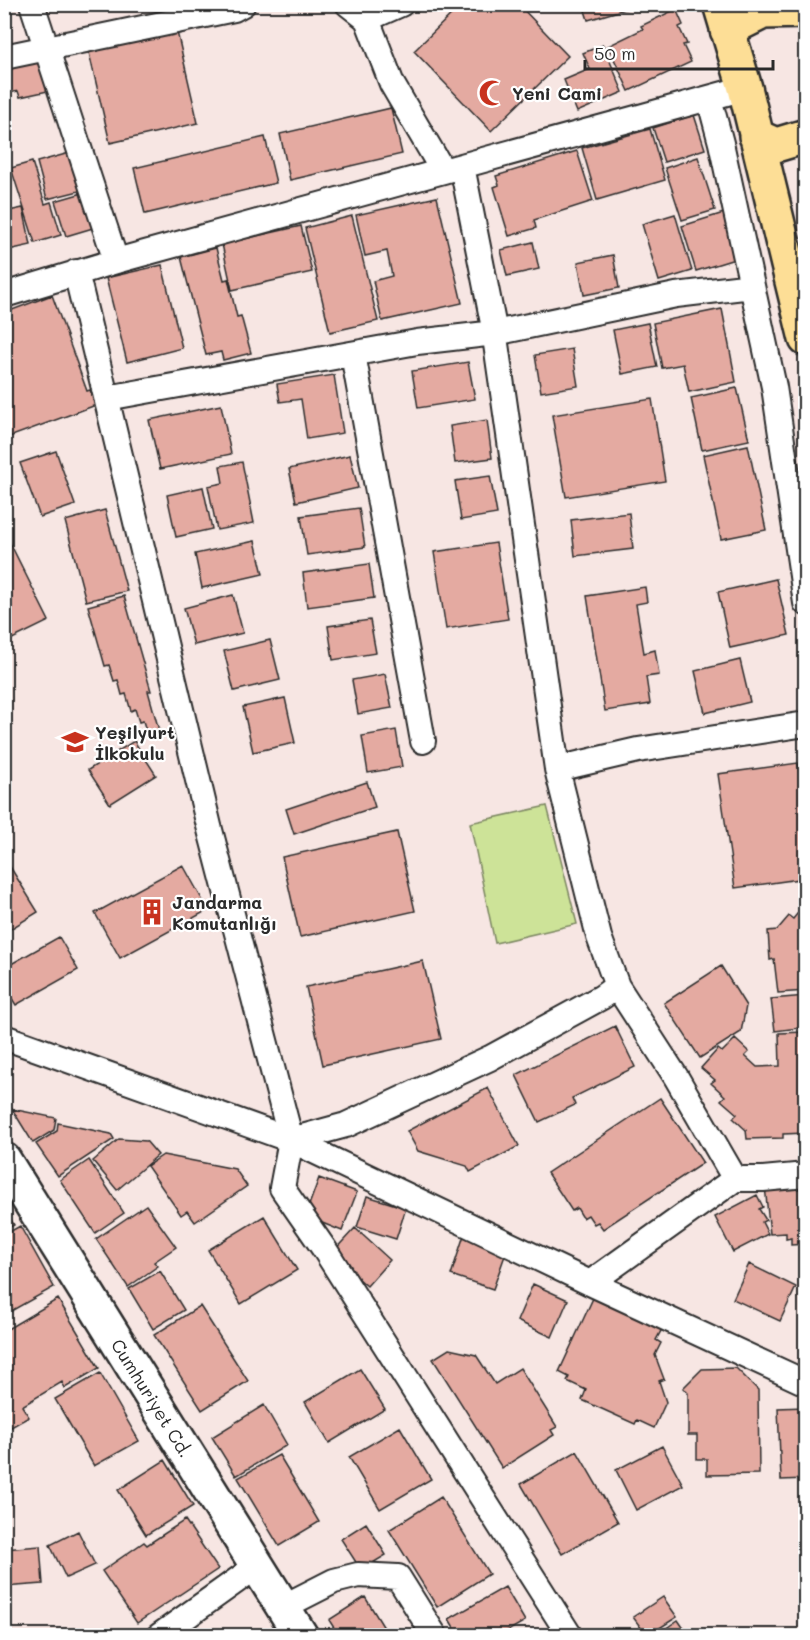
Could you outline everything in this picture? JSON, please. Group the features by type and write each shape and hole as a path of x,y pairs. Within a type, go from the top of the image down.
{"highway":[{"path":"806,11 763,12 723,17 745,88 806,339"},
{"path":"756,136 776,145 806,136"}],"main road":[{"name":"Cumhuriyet Cd.","path":"4,1160 301,1635"}],"street":[{"path":"32,4 116,261"},
{"path":"4,57 234,9 243,4"},
{"path":"348,4 367,19 392,84 453,169 495,333 557,770 599,937 617,986 676,1077 735,1179"},
{"path":"367,19 401,4"},
{"path":"4,296 76,272 745,88"},
{"path":"709,98 721,143 774,387 806,603"},
{"path":"76,272 209,826 291,1140 282,1188 325,1250 570,1635"},
{"path":"106,398 417,342 495,333 676,295 752,286"},
{"path":"353,354 423,741"},
{"path":"557,770 638,750 806,724"},
{"path":"291,1140 346,1125 490,1058 602,997 617,986"},
{"path":"4,1037 291,1140 590,1284 806,1383"},
{"path":"590,1284 735,1179 806,1175"},
{"path":"159,1635 257,1566"},
{"path":"283,1607 334,1581 358,1575 398,1577 435,1635"}],"green space":[{"path":"547,806 577,924 495,943 470,823"}],"building":[{"name":"Yeni Cami","path":"462,4 518,4 568,56 491,131 414,51"},
{"path":"583,4 642,4 588,20"},
{"path":"676,9 683,25 679,27 687,44 683,45 691,62 629,91 608,46"},
{"path":"175,23 198,123 110,143 87,44"},
{"path":"603,45 623,92 577,112 564,80 590,69 583,53"},
{"path":"48,51 57,89 20,97 18,91 4,94 4,61"},
{"path":"391,108 402,154 290,180 280,134"},
{"path":"694,115 705,149 664,162 653,128"},
{"path":"650,129 665,180 597,200 582,148"},
{"path":"265,137 276,183 145,214 134,168"},
{"path":"577,151 593,201 534,220 536,228 509,236 494,187 499,185 496,176"},
{"path":"73,152 83,190 47,199 37,162"},
{"path":"698,157 715,210 682,220 665,168"},
{"path":"32,162 45,204 51,202 61,235 35,243 11,168"},
{"path":"93,190 103,225 66,236 55,201"},
{"path":"437,197 462,303 382,321 373,281 392,276 387,251 365,256 356,215"},
{"path":"23,208 31,245 4,251 4,212"},
{"path":"727,212 741,257 696,271 682,226"},
{"path":"675,214 692,271 659,281 642,224"},
{"path":"352,216 378,321 330,332 305,228"},
{"path":"301,226 312,272 232,290 222,244"},
{"path":"533,242 539,269 507,276 501,250"},
{"path":"216,248 224,280 228,279 237,317 241,316 251,353 223,360 221,352 206,355 181,257"},
{"path":"613,255 619,288 584,295 578,262"},
{"path":"162,265 182,348 127,362 106,278"},
{"path":"52,295 87,391 90,390 96,405 4,439 4,313"},
{"path":"722,309 736,382 689,392 683,364 662,368 653,323"},
{"path":"648,323 657,367 622,374 613,330"},
{"path":"572,349 578,386 541,392 535,355"},
{"path":"468,362 475,399 418,408 412,371"},
{"path":"334,375 343,433 307,439 301,399 280,402 277,384"},
{"path":"737,388 749,440 702,450 691,398"},
{"path":"652,399 665,481 566,497 552,415"},
{"path":"221,405 231,454 160,469 149,420"},
{"path":"487,420 492,458 455,463 450,426"},
{"path":"748,445 766,530 721,539 703,455"},
{"path":"56,451 75,505 40,517 20,463"},
{"path":"350,455 358,488 296,502 289,469"},
{"path":"242,462 254,523 217,530 208,486 223,483 220,466"},
{"path":"490,476 497,514 461,520 455,481"},
{"path":"203,487 212,529 176,537 167,495"},
{"path":"359,508 365,547 307,555 301,516"},
{"path":"105,510 127,591 86,601 65,521"},
{"path":"629,513 633,549 575,556 571,520"},
{"path":"4,531 49,621 4,643"},
{"path":"255,541 263,574 202,588 195,554"},
{"path":"496,543 508,619 446,629 434,552"},
{"path":"369,564 374,598 307,607 303,573"},
{"path":"776,579 789,635 730,648 718,592"},
{"path":"645,587 647,602 636,604 644,653 655,650 659,675 646,677 650,704 605,711 587,596"},
{"path":"233,595 243,633 194,645 184,608"},
{"path":"124,596 151,691 148,691 160,734 148,737 143,721 139,722 135,709 131,711 126,694 122,695 118,680 114,681 109,665 105,666 88,606"},
{"path":"370,620 376,653 333,660 328,626"},
{"path":"270,640 280,680 234,691 224,651"},
{"path":"740,660 750,702 705,713 695,671"},
{"path":"385,674 392,708 358,714 352,680"},
{"path":"285,698 295,743 253,752 243,707"},
{"path":"396,730 402,767 368,773 362,736"},
{"path":"134,741 156,775 110,804 88,770"},
{"path":"798,763 806,817 806,878 735,888 718,774"},
{"path":"367,782 375,807 294,834 286,809"},
{"path":"397,832 415,911 300,937 282,857"},
{"path":"4,857 38,912 4,933"},
{"name":"Jandarma Komutanlığı","path":"183,865 208,910 120,958 95,913"},
{"path":"805,904 806,991 778,993 774,959 770,960 768,931 777,930 789,916 793,919"},
{"path":"59,937 78,970 16,1005 4,986 4,968"},
{"path":"423,961 441,1039 323,1065 306,987"},
{"path":"721,966 746,1006 741,1032 700,1058 664,1003"},
{"path":"806,996 806,1027 775,1031 771,999"},
{"path":"615,1026 635,1067 572,1098 575,1105 539,1122 516,1075"},
{"path":"806,1032 806,1133 783,1134 783,1138 747,1139 746,1130 733,1118 737,1114 721,1100 725,1096 711,1083 715,1080 701,1068 718,1049 722,1052 735,1039 749,1052 745,1056 757,1067 780,1066 779,1033"},
{"path":"488,1088 519,1146 470,1172 467,1166 418,1151 407,1131"},
{"path":"660,1098 703,1163 603,1229 598,1222 594,1224 588,1215 583,1218 577,1208 572,1211 547,1173"},
{"path":"12,1109 56,1118 54,1130 33,1143"},
{"path":"58,1123 111,1134 114,1139 58,1176 36,1144 57,1131"},
{"path":"119,1139 146,1141 158,1155 117,1190 93,1161"},
{"path":"163,1155 235,1169 247,1186 195,1222 187,1211 181,1215 147,1166"},
{"path":"89,1160 124,1213 95,1233 60,1180"},
{"path":"319,1178 357,1192 342,1231 305,1216"},
{"path":"806,1181 806,1244 791,1245 791,1238 786,1239 786,1233 770,1234 765,1186"},
{"path":"757,1195 763,1207 759,1209 766,1220 762,1222 768,1234 733,1252 715,1217"},
{"path":"367,1196 406,1208 396,1239 357,1227"},
{"path":"146,1205 176,1247 154,1262 158,1266 128,1287 96,1239"},
{"path":"4,1208 14,1225 4,1230"},
{"path":"264,1216 297,1270 241,1304 208,1250"},
{"path":"20,1226 54,1287 4,1315 4,1235"},
{"path":"355,1228 390,1260 367,1286 331,1254"},
{"path":"465,1232 508,1247 493,1289 451,1275"},
{"path":"749,1264 796,1287 780,1321 733,1299"},
{"path":"160,1271 184,1310 153,1329 129,1289"},
{"path":"533,1284 568,1300 552,1337 517,1321"},
{"path":"594,1296 662,1329 656,1340 661,1343 655,1355 664,1379 659,1381 666,1402 654,1428 637,1420 635,1424 582,1400 586,1390 567,1381 569,1377 559,1372"},
{"path":"58,1299 99,1368 65,1388 62,1382 22,1406 29,1417 4,1431 4,1331"},
{"path":"200,1306 248,1381 202,1410 154,1335"},
{"path":"449,1349 476,1355 495,1384 520,1368 557,1427 551,1430 554,1435 502,1468 433,1359"},
{"path":"736,1368 758,1390 759,1474 707,1475 707,1459 697,1459 697,1435 688,1435 688,1393 683,1388 702,1369"},
{"path":"360,1369 385,1409 329,1443 305,1402"},
{"path":"100,1373 139,1441 94,1466 55,1399"},
{"path":"264,1405 287,1445 236,1476 212,1437"},
{"path":"805,1407 806,1479 781,1480 778,1408"},
{"path":"400,1427 431,1479 380,1509 349,1457"},
{"path":"662,1446 683,1485 636,1510 616,1470"},
{"path":"577,1451 618,1522 562,1554 521,1484"},
{"path":"279,1455 319,1522 279,1546 238,1478"},
{"path":"165,1460 193,1506 146,1535 118,1490"},
{"path":"441,1497 489,1574 437,1607 389,1530"},
{"path":"185,1520 218,1569 137,1623 102,1571 144,1542 147,1545"},
{"path":"366,1523 386,1555 361,1570 341,1539"},
{"path":"78,1531 95,1565 66,1578 50,1545"},
{"path":"40,1546 43,1584 4,1587 4,1549"},
{"path":"505,1587 525,1621 499,1636 459,1636 449,1619"},
{"path":"365,1597 389,1636 339,1636 329,1620"},
{"path":"663,1597 677,1617 647,1636 633,1617"},
{"path":"678,1620 689,1636 655,1636"}],"place":[{"name":"Yeni Cami","path":"492,93"},
{"name":"Yeşilyurt İlkokulu","path":"75,742"},
{"name":"Jandarma Komutanlığı","path":"152,912"}]}
